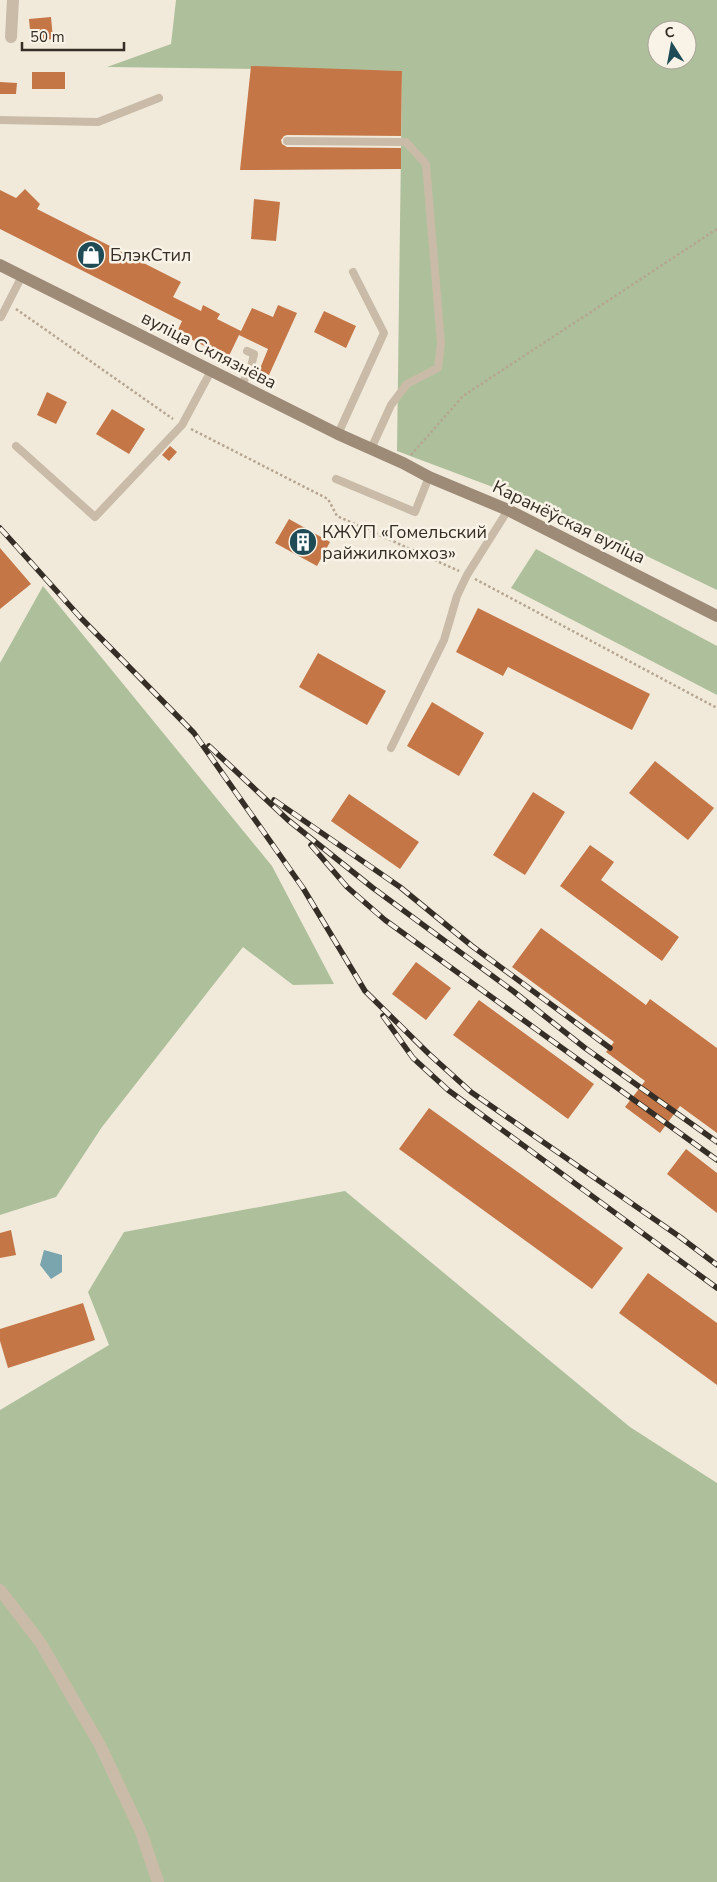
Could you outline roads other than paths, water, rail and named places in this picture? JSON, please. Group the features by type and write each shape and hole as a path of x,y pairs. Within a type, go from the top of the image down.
{"main road":[{"name":"вуліца Склязнёва","path":"0,265 211,372 338,434 403,463"},
{"name":"Каранёўская вуліца","path":"403,463 429,477 508,510 717,616"}],"street":[{"path":"12,37 13,0"},
{"path":"0,1590 40,1642 100,1745 141,1832 158,1882"}],"lane":[{"path":"0,120 98,122 159,98"},
{"path":"287,141 406,142 426,164 442,342 438,368 407,384 391,405 371,449"},
{"path":"338,434 384,333 353,272"},
{"path":"1,318 22,276"},
{"path":"241,386 251,367 254,354 247,351"},
{"path":"16,446 96,517 182,425 211,372"},
{"path":"336,479 415,512 429,477"},
{"path":"391,748 444,640 457,596 508,510"}],"water":[{"path":"44,1250 62,1255 62,1272 51,1279 40,1265"}],"railway":[{"path":"0,528 80,617 194,733 303,888 365,991 471,1092 680,1237 717,1265"},
{"path":"209,746 288,820 373,888 513,991 585,1048 717,1142"},
{"path":"274,800 400,887 472,946 610,1048"},
{"path":"311,845 347,887 385,920 717,1160"},
{"path":"383,1016 413,1058 448,1090 717,1288"}],"place":[{"name":"БлэкСтил","path":"91,255"},
{"name":"КЖУП «Гомельский райжилкомхоз»","path":"303,542"}]}
